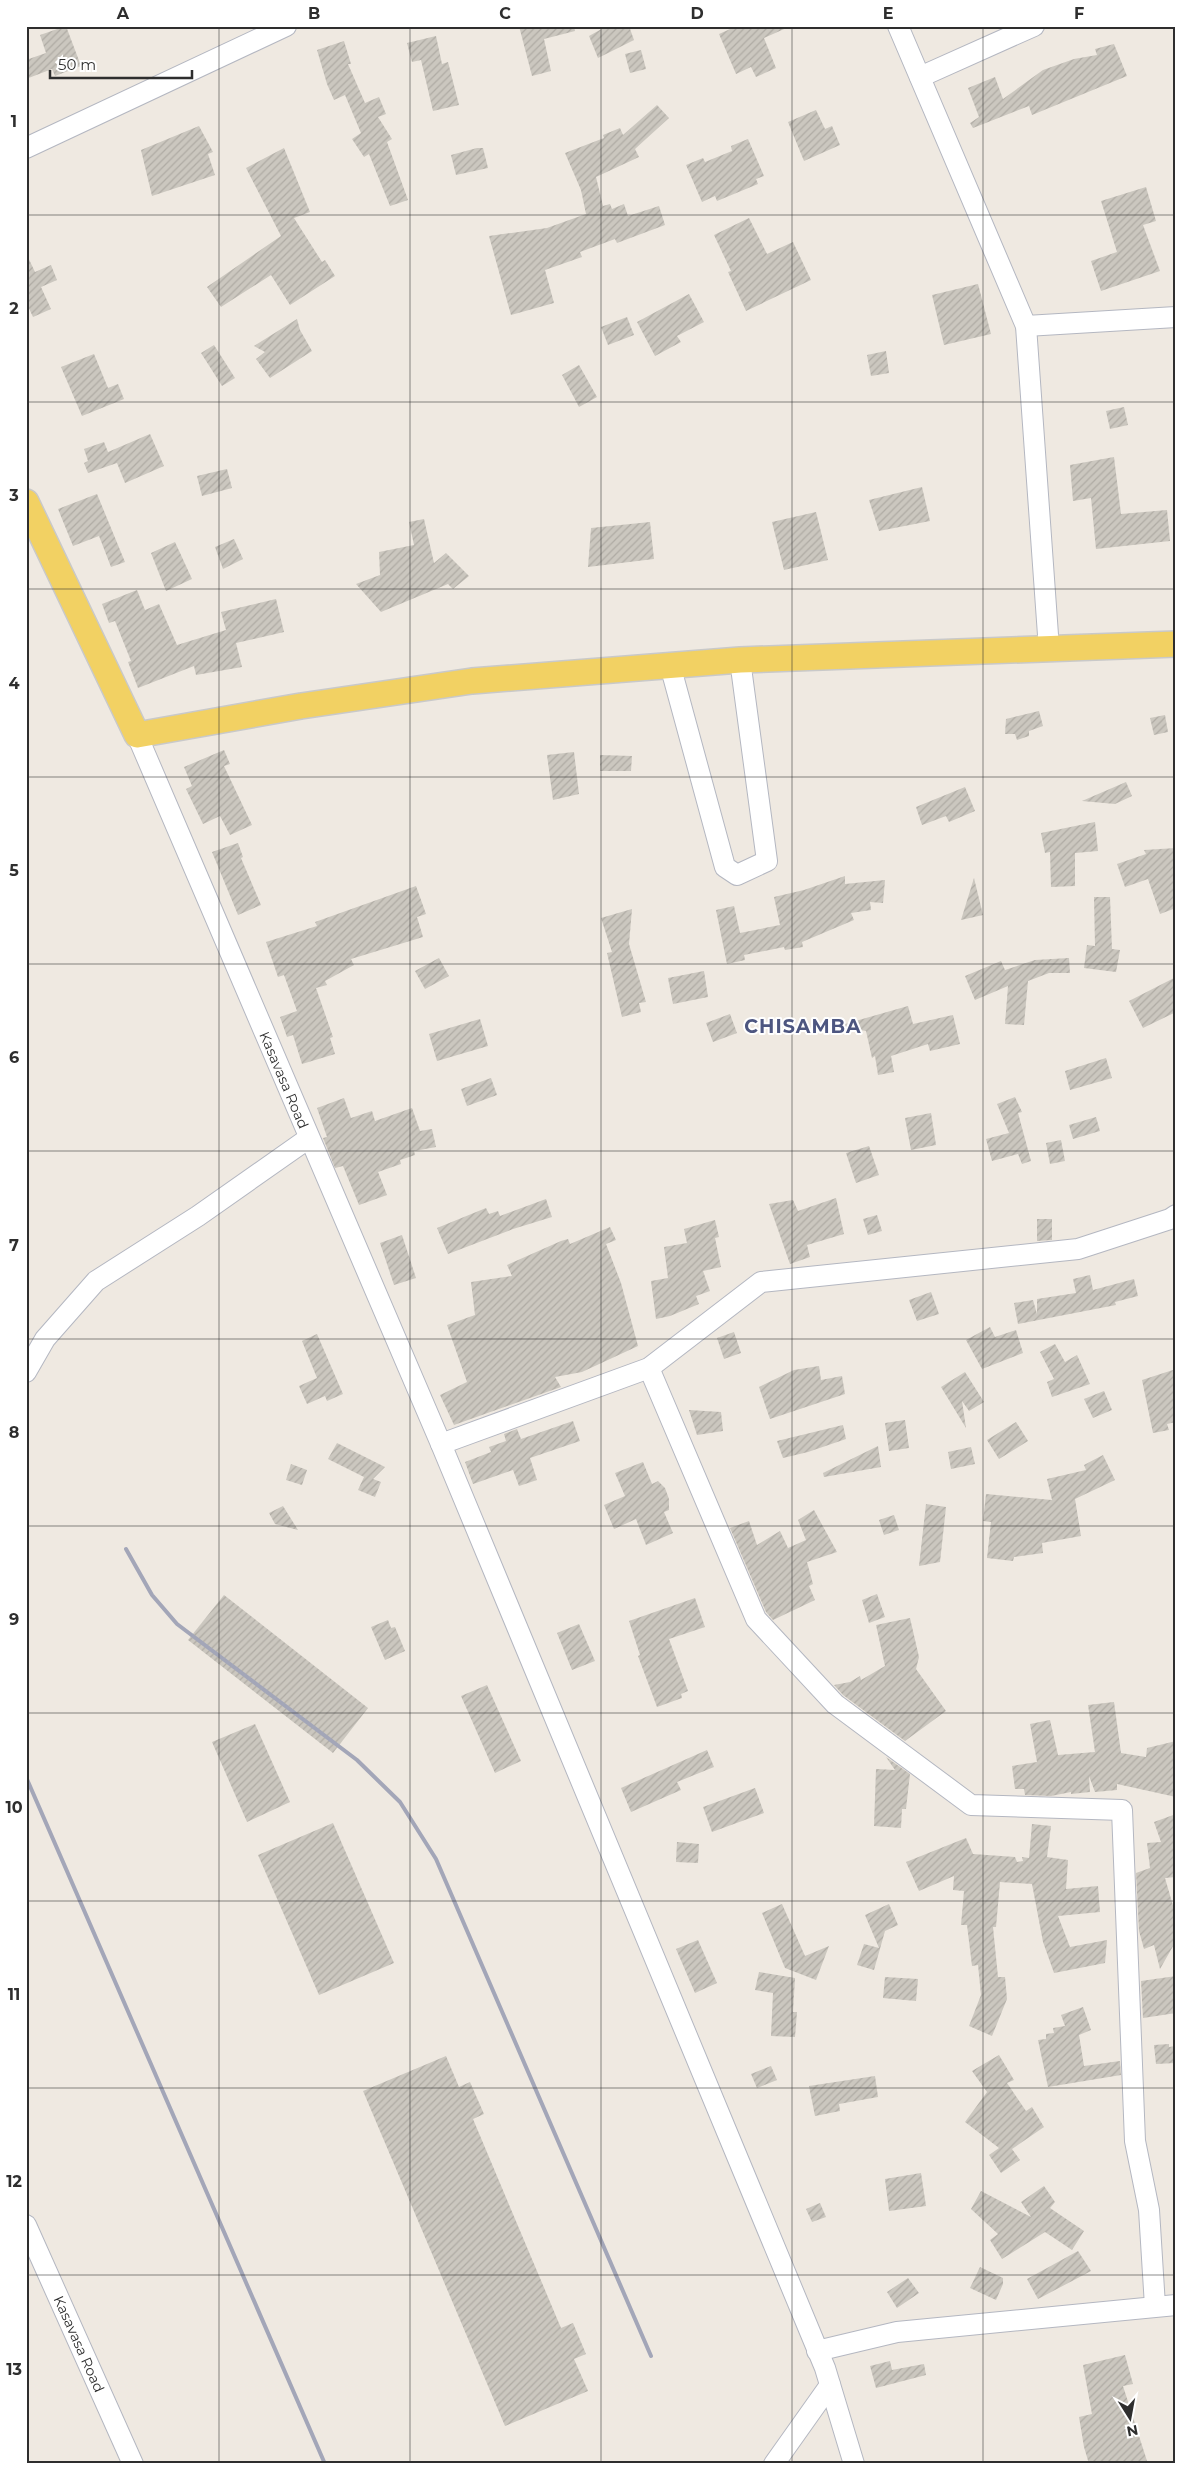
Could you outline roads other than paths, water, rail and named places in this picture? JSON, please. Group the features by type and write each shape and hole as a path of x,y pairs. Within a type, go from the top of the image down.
{"main road":[{"path":"26,502 137,735 301,706 472,681 740,660 1176,644"}],"street":[{"path":"26,148 286,26"},
{"path":"898,26 1026,326 1049,649"},
{"path":"920,77 1034,26"},
{"path":"1026,326 1176,317"},
{"path":"670,665 725,867 737,875 767,861 740,660"},
{"name":"Kasavasa Road","path":"26,1372 45,1339 96,1282 198,1216 309,1138 137,735"},
{"path":"309,1138 442,1444 817,2351 830,2385 854,2464"},
{"path":"442,1444 648,1368 761,1282 1078,1249 1176,1216"},
{"path":"648,1368 756,1619 835,1704 971,1805 1122,1810 1135,2141 1149,2210 1155,2306"},
{"name":"Kasavasa Road","path":"26,2225 133,2464"},
{"path":"817,2351 897,2332 1176,2305"},
{"path":"774,2464 830,2385"}],"railway":[{"path":"126,1549 152,1595 177,1624 357,1760 400,1802 436,1859 651,2356"},
{"path":"26,1777 325,2464"}],"district":[{"name":"CHISAMBA","path":"803,1026"}]}
